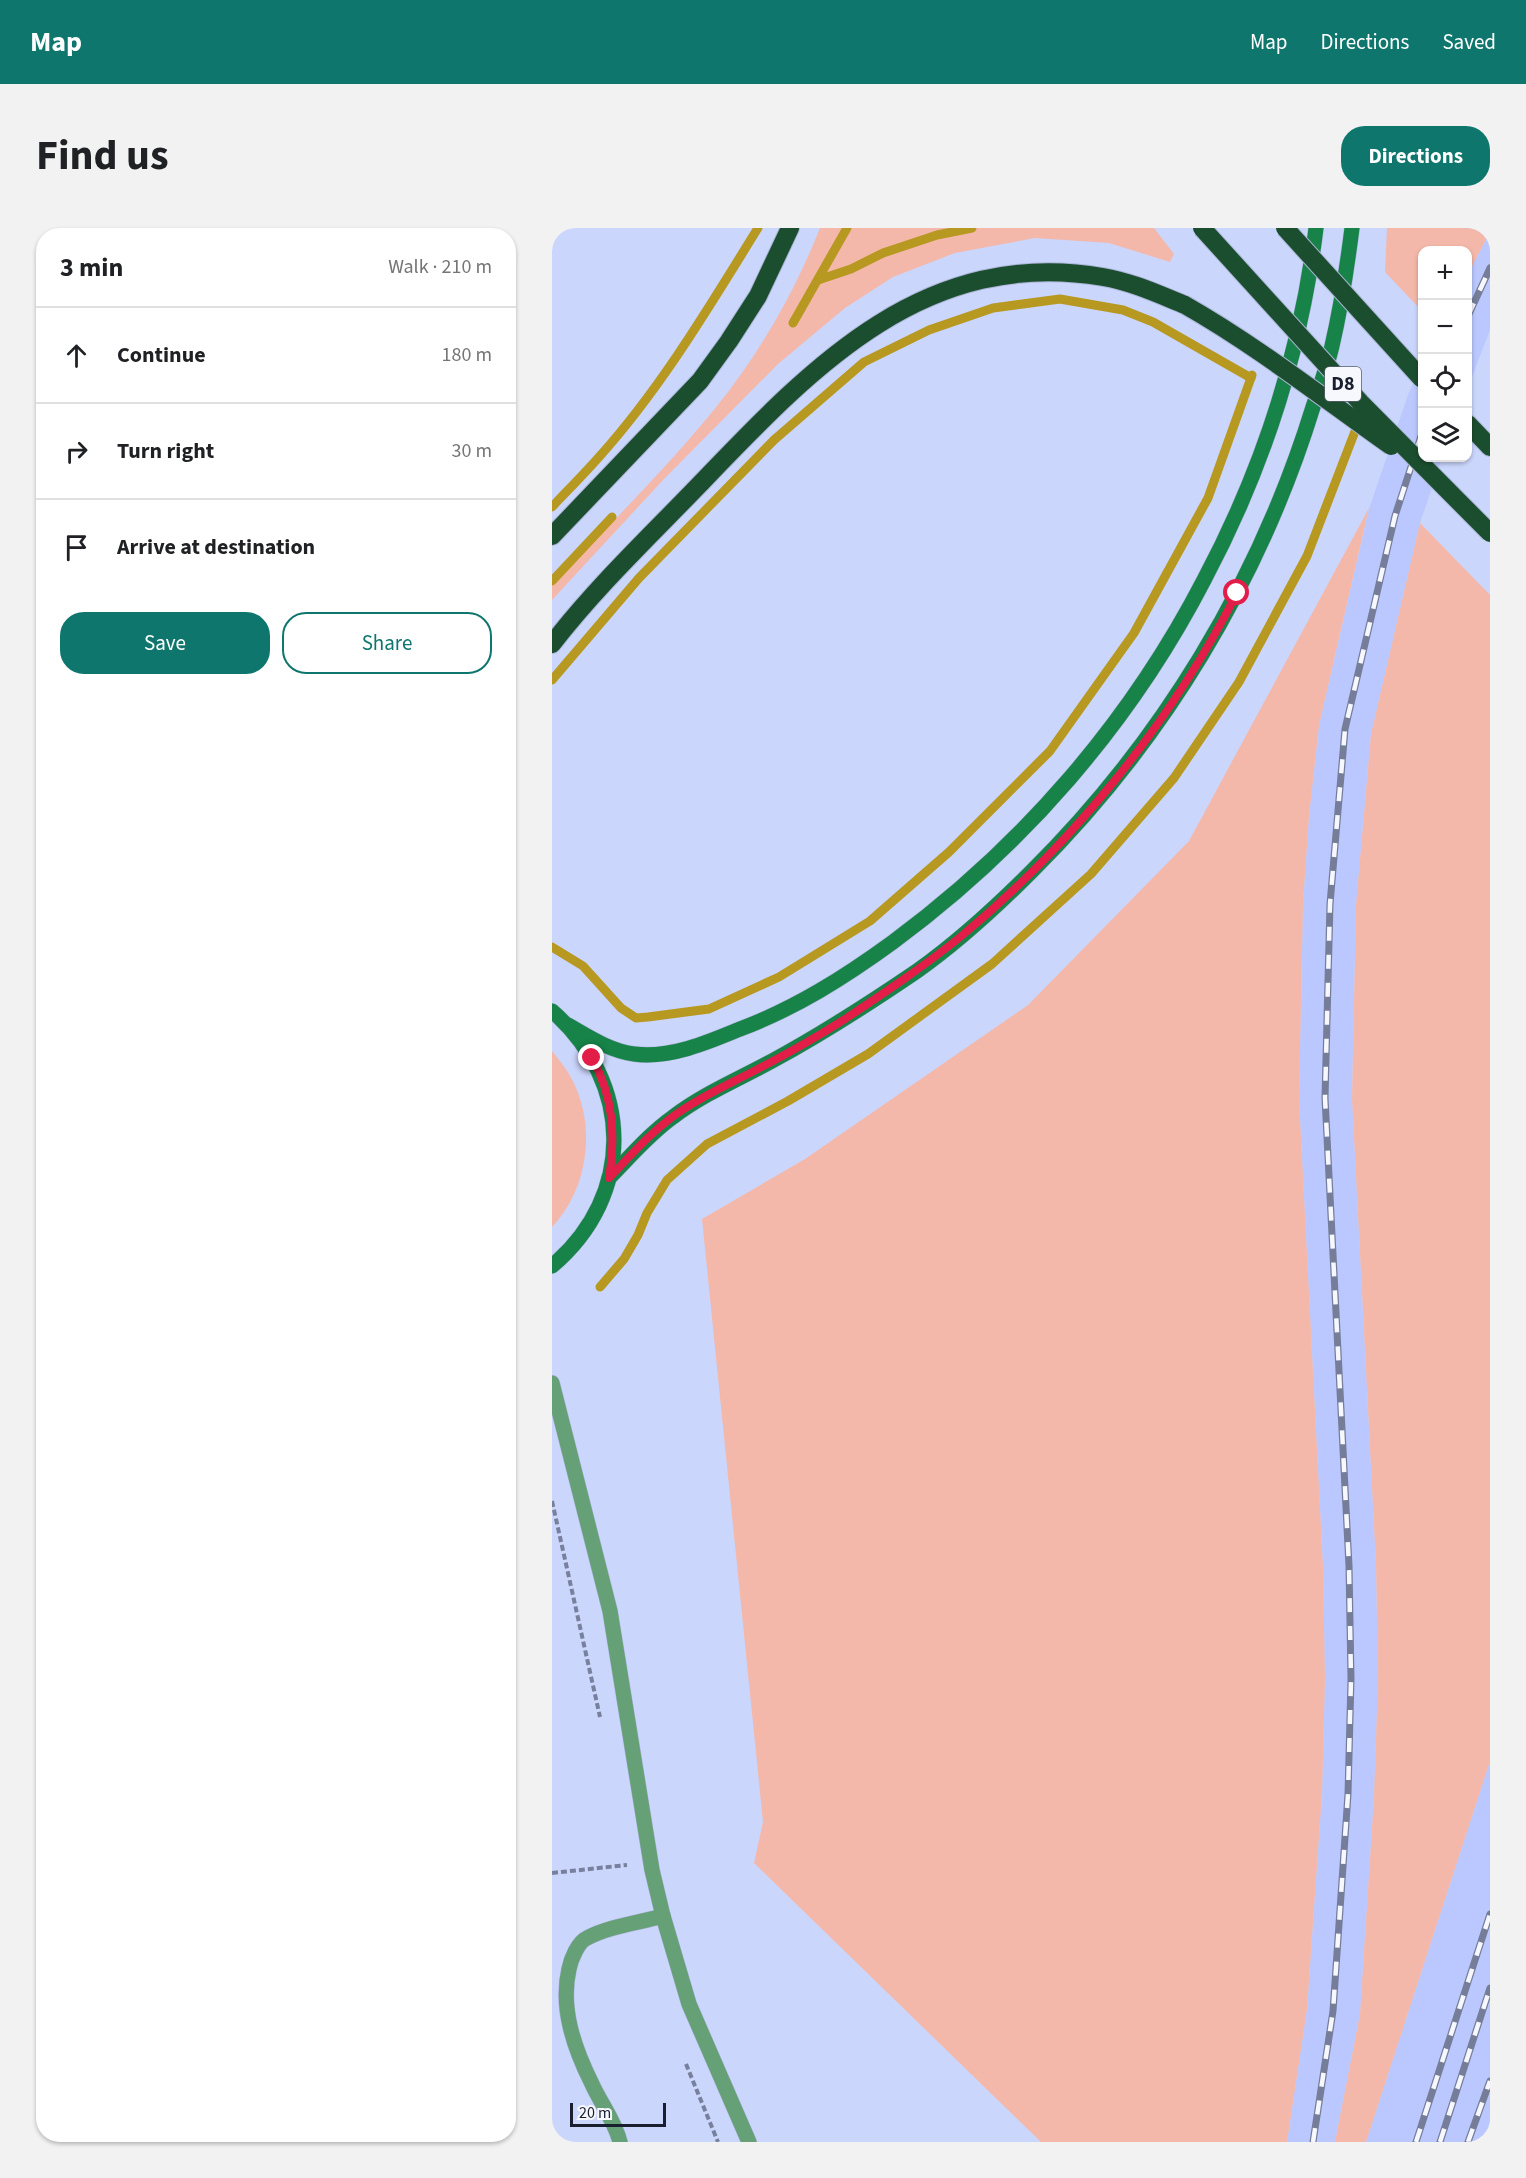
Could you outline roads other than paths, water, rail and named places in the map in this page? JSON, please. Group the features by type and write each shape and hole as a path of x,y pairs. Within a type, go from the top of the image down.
{"highway":[{"path":"552,536 699,381 729,341 758,296 790,228"},
{"name":"D8","path":"1202,228 1322,362 1490,533"},
{"path":"1285,228 1418,374"},
{"path":"552,644 574,615 781,402 831,358 879,322 916,301 970,281 1023,273 1059,272 1105,277 1147,289 1185,305 1219,324 1431,475"},
{"path":"1472,429 1490,447"}],"main road":[{"path":"568,1025 616,1049 635,1054 657,1054 724,1036 784,1011 843,978 958,891 1010,843 1056,795 1114,723 1160,659 1204,582 1235,520 1270,430 1294,348 1310,278 1316,228"},
{"path":"609,1178 645,1140 690,1105 806,1042 920,969 1010,893 1099,800 1152,732 1185,682 1228,611 1264,540 1299,453 1332,348 1352,228"},
{"path":"552,1011 568,1025 585,1046 599,1070 608,1096 613,1123 614,1150 609,1178 601,1202 589,1226 573,1247 552,1266"}],"street":[{"path":"552,1383 610,1611 652,1870 663,1916 689,2004 749,2142"},
{"path":"620,2142 617,2129 591,2083 569,2026 565,1989 570,1960 585,1939 610,1929 663,1916"}],"waterway":[{"path":"552,507 622,431 664,375 758,228"},
{"path":"793,323 847,228"},
{"path":"818,280 851,269 883,253 937,235 972,228"},
{"path":"552,680 639,578 774,440 864,362 929,330 993,308 1060,299 1123,310 1153,322 1251,378"},
{"path":"552,947 583,966 621,1008 636,1018 709,1009 779,977 870,921 949,852 1050,751 1134,633 1208,498 1252,375"},
{"path":"600,1287 624,1259 667,1180 707,1144 788,1101 868,1054 992,964 1091,874 1174,778 1239,682 1307,556 1359,421"},
{"path":"552,581 612,517"}],"railway":[{"path":"1472,307 1490,268"},
{"path":"1313,2142 1333,2011 1348,1794 1351,1679 1349,1566 1325,1098 1330,904 1345,729 1395,516 1418,445"},
{"path":"1416,2142 1490,1914"},
{"path":"1440,2142 1490,1988"},
{"path":"1468,2142 1490,2081"}]}
